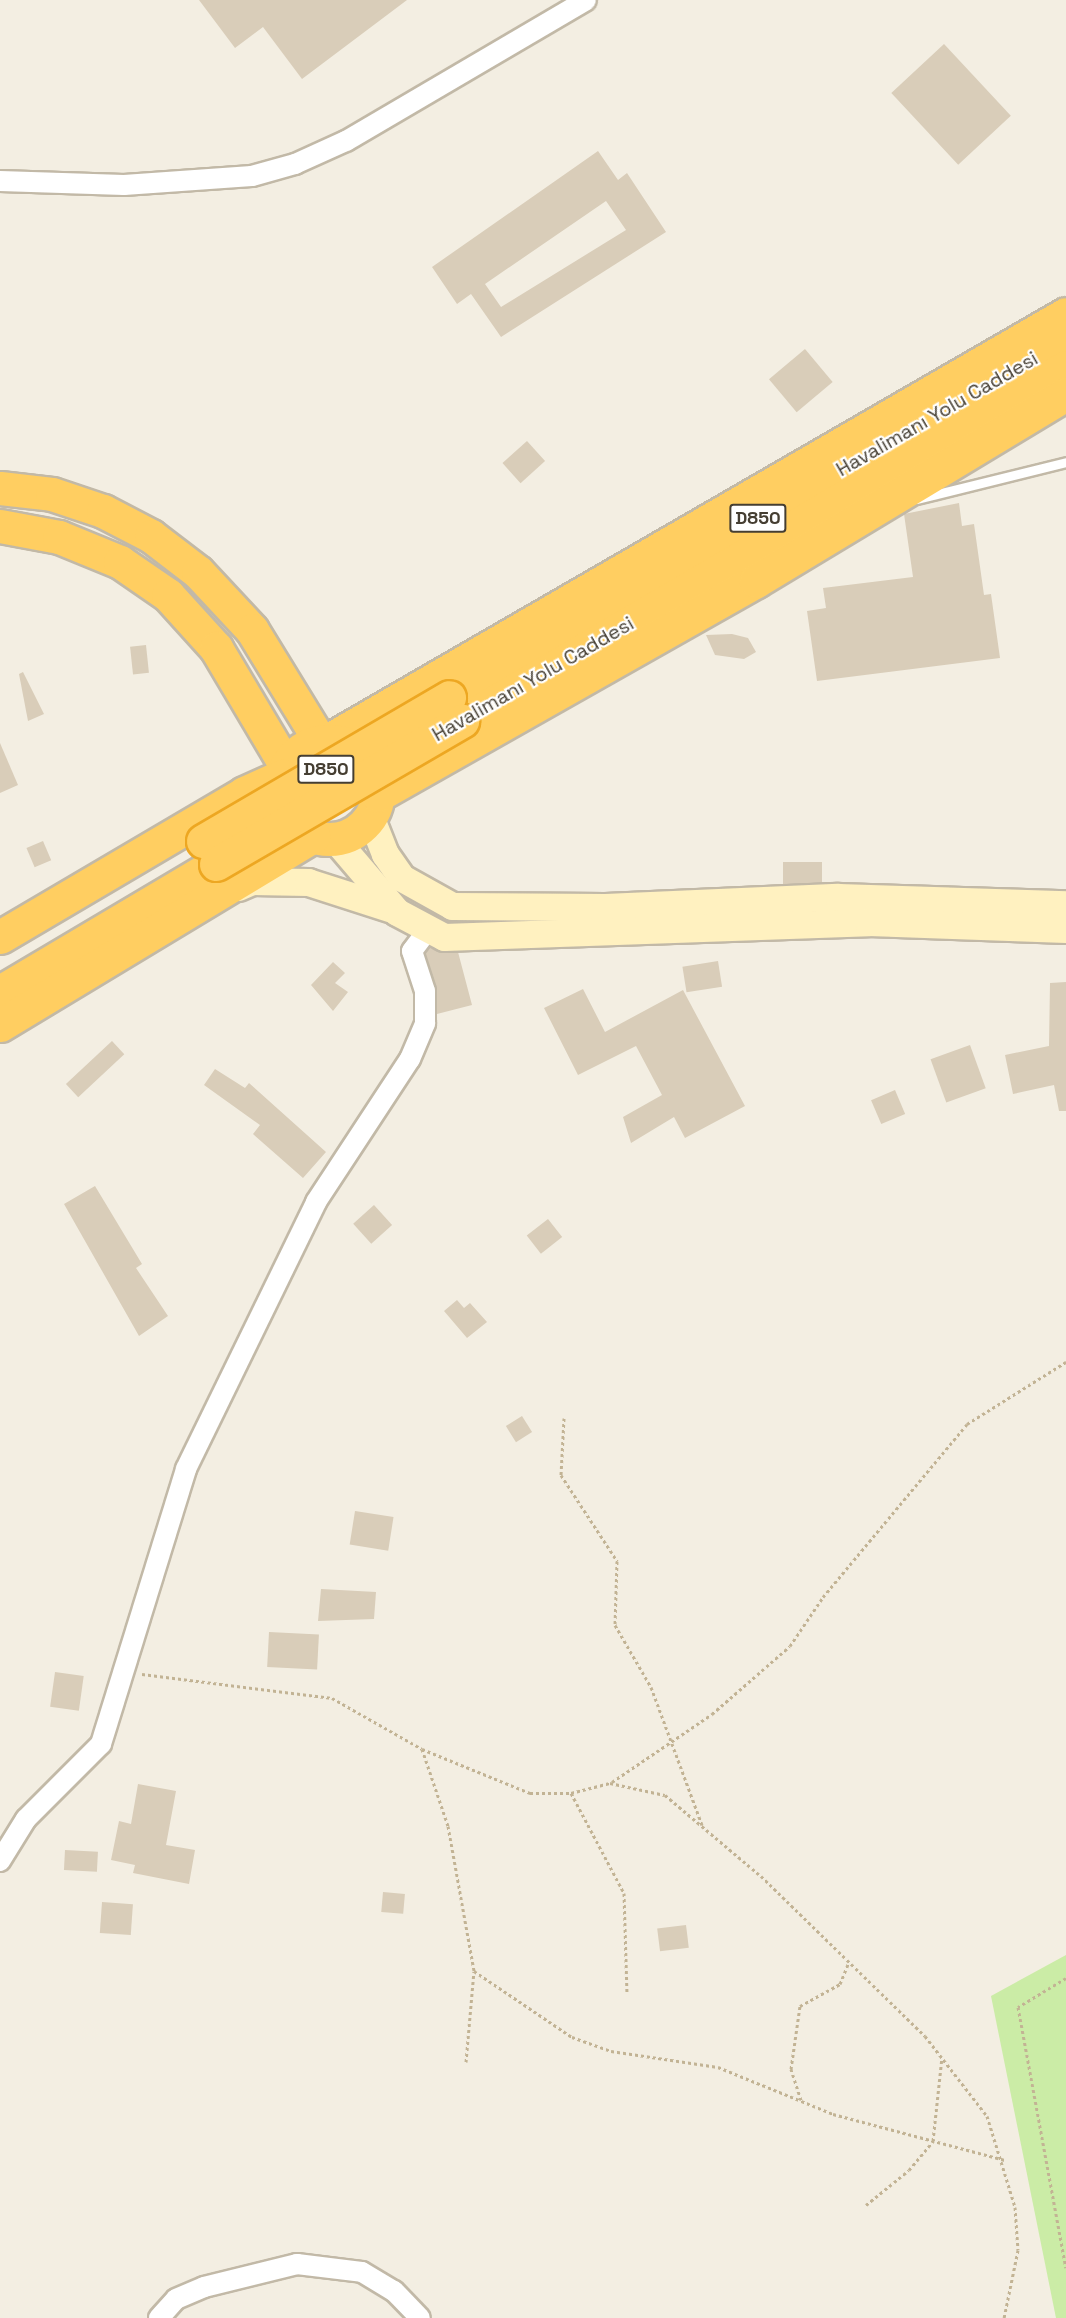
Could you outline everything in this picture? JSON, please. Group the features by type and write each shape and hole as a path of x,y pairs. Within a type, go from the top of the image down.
{"highway":[{"path":"0,937 284,771 300,750 324,741 1066,314"},
{"name":"Havalimanı Yolu Caddesi","path":"0,992 214,866 455,709 1066,338"},
{"name":"Havalimanı Yolu Caddesi","path":"455,709 1066,367"},
{"path":"0,1025 214,866 324,837 354,832 374,805 756,581 1066,393"},
{"path":"0,488 52,494 103,511 151,536 198,572 252,630 324,741 362,754 375,772 374,805"},
{"path":"0,526 59,537 120,562 168,595 216,648 284,771 281,797 288,817 324,837"},
{"name":"Havalimanı Yolu Caddesi","path":"0,962 214,866"}],"street":[{"path":"0,181 124,186 252,176 295,164 346,141 586,0"},
{"path":"374,805 385,854 402,878 452,906 605,907 838,897 1066,904"},
{"path":"324,837 397,912 427,931 444,937 868,922 1066,929"},
{"path":"214,866 252,881 308,882 397,912"},
{"path":"0,1861 26,1819 101,1744 186,1469 316,1202 410,1059 425,1023 425,991 412,951 427,931"},
{"path":"159,2318 176,2299 204,2287 297,2264 362,2272 394,2291 420,2318"}],"lane":[{"path":"917,499 1066,462"}],"path":[{"path":"123,1672 332,1698 422,1749 530,1793 571,1793 610,1783 669,1745 790,1646 823,1597 967,1424 1066,1362"},
{"path":"564,1418 561,1475 617,1561 615,1625 651,1687 669,1745 703,1827"},
{"path":"422,1749 448,1826 474,1971 466,2062"},
{"path":"610,1783 665,1795 761,1876 942,2057 987,2116 1005,2160 1018,2250 1004,2318"},
{"path":"571,1793 624,1893 627,1992"},
{"path":"801,2100 791,2069 800,2006 840,1984 848,1964"},
{"path":"474,1971 572,2037 610,2051 718,2067 801,2100 933,2141 1005,2160"},
{"path":"1066,1978 1018,2007 1066,2268"},
{"path":"866,2205 909,2170 933,2141 942,2057"}],"green space":[{"path":"1066,1955 1066,2318 1056,2318 991,1996"}],"building":[{"path":"199,0 407,0 302,79 263,27 235,48"},
{"path":"944,44 1011,116 958,165 891,93"},
{"path":"598,151 618,180 627,173 666,232 501,337 471,294 457,304 432,267","holes":["606,201 626,230 501,307 485,284"]},
{"path":"805,349 833,382 797,412 769,379"},
{"path":"527,441 545,461 521,483 502,463"},
{"path":"959,503 962,526 974,524 984,595 991,594 1000,658 817,681 807,611 826,608 823,588 913,577 904,514"},
{"path":"732,634 748,638 756,652 744,659 715,655 706,635"},
{"path":"146,645 149,673 133,675 130,647"},
{"path":"23,672 44,714 28,721 19,674"},
{"path":"0,743 18,785 0,793"},
{"path":"43,841 51,860 35,867 26,848"},
{"path":"783,862 822,862 822,884 783,884"},
{"path":"429,948 458,952 472,1005 437,1014 436,988 425,953"},
{"path":"718,961 722,987 687,992 682,967"},
{"path":"333,962 345,973 335,983 348,992 333,1011 311,985"},
{"path":"1066,982 1066,1111 1059,1111 1054,1085 1013,1094 1005,1055 1049,1046 1050,983"},
{"path":"583,989 605,1032 683,990 745,1106 685,1138 674,1117 631,1143 623,1117 662,1095 636,1046 578,1075 544,1008"},
{"path":"112,1041 124,1054 78,1097 66,1084"},
{"path":"970,1045 986,1088 946,1103 931,1059"},
{"path":"215,1069 245,1088 249,1083 326,1152 303,1178 253,1134 260,1125 204,1085"},
{"path":"895,1090 905,1114 881,1124 871,1100"},
{"path":"95,1186 142,1264 136,1268 168,1316 139,1336 64,1204"},
{"path":"374,1205 392,1225 371,1244 353,1224"},
{"path":"548,1219 562,1237 541,1254 527,1236"},
{"path":"457,1300 464,1308 470,1303 487,1322 467,1338 444,1311"},
{"path":"522,1416 532,1432 516,1442 506,1426"},
{"path":"355,1511 394,1517 388,1551 350,1545"},
{"path":"321,1589 376,1592 374,1619 318,1621"},
{"path":"269,1632 319,1635 317,1670 267,1667"},
{"path":"55,1672 84,1676 79,1711 50,1707"},
{"path":"138,1784 176,1791 166,1845 195,1850 189,1884 133,1873 135,1865 111,1860 119,1821 131,1824"},
{"path":"65,1850 98,1852 97,1872 64,1870"},
{"path":"383,1892 405,1894 403,1914 381,1912"},
{"path":"102,1902 133,1904 131,1935 100,1933"},
{"path":"686,1925 689,1948 660,1951 657,1929"}]}
